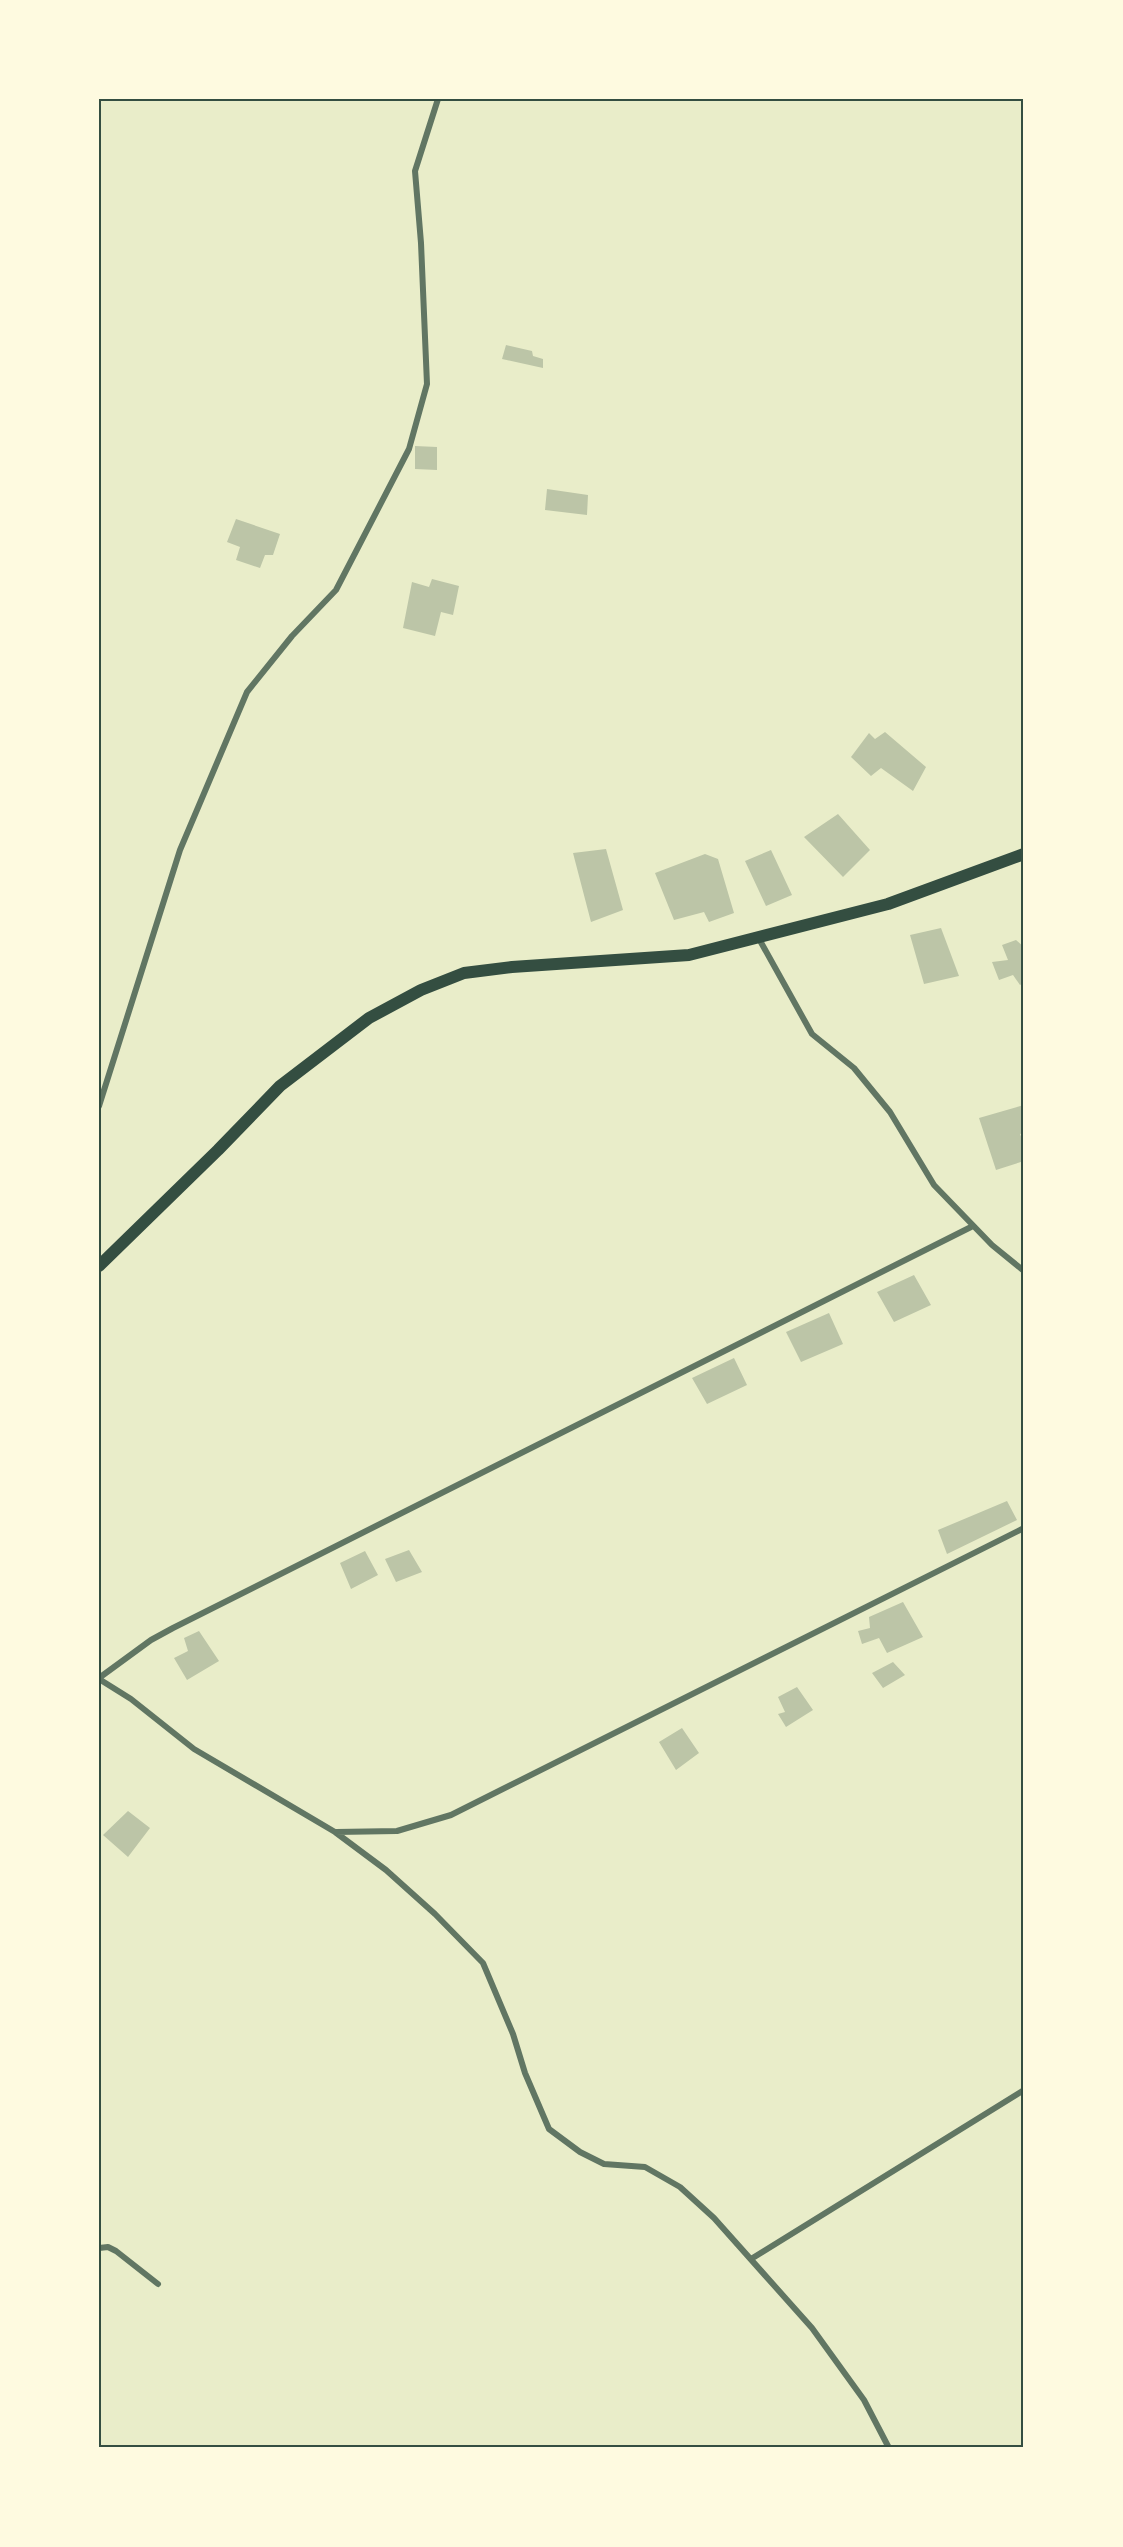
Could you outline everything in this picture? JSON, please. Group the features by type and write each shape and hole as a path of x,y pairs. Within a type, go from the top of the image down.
{"main road":[{"path":"99,1266 280,1086 369,1018 421,990 464,974 512,967 689,955 888,904 1024,854"}],"street":[{"path":"99,1106 180,850 247,692 292,636 336,590 409,449 427,384 422,243 415,171 438,99"},
{"path":"758,937 812,1034 854,1068 890,1113 934,1185 992,1245 1024,1271"},
{"path":"889,2448 864,2400 819,2337 714,2218 680,2187 645,2167 604,2164 580,2152 549,2129 483,1963 435,1914 386,1870 335,1832 194,1749 131,1699 99,1678 173,1628 973,1226"},
{"path":"335,1832 398,1831 451,1815 1024,1528"},
{"path":"751,2259 1024,2090"},
{"path":"99,2248 108,2247 116,2251 158,2284"}],"building":[{"path":"506,345 532,351 533,356 543,359 543,368 502,359"},
{"path":"415,446 437,447 437,470 415,469"},
{"path":"547,489 588,495 587,515 545,510"},
{"path":"236,519 280,534 273,555 265,555 260,568 236,560 240,547 227,542"},
{"path":"432,579 459,586 453,615 441,612 435,636 403,628 412,582 429,587"},
{"path":"885,732 926,767 913,791 881,768 871,776 851,757 869,733 875,739"},
{"path":"838,814 870,850 843,877 804,837"},
{"path":"606,849 623,910 591,922 573,853"},
{"path":"771,850 792,895 766,906 745,861"},
{"path":"705,854 718,859 734,913 709,922 704,912 674,920 655,873"},
{"path":"941,928 959,976 924,984 910,935"},
{"path":"1016,940 1024,947 1024,983 1020,985 1013,975 999,980 992,962 1008,960 1002,945"},
{"path":"1024,1105 1024,1133 1020,1134 1024,1144 1024,1161 996,1170 979,1118"},
{"path":"914,1275 931,1305 894,1322 877,1292"},
{"path":"829,1313 843,1344 801,1362 786,1332"},
{"path":"734,1358 747,1385 707,1404 692,1378"},
{"path":"1007,1501 1017,1520 947,1554 938,1530"},
{"path":"409,1550 422,1572 396,1582 385,1559"},
{"path":"365,1551 378,1575 351,1589 340,1563"},
{"path":"903,1602 923,1637 887,1653 879,1638 862,1644 858,1631 870,1628 869,1617"},
{"path":"199,1631 219,1661 187,1680 174,1658 188,1651 184,1638"},
{"path":"893,1662 905,1675 883,1688 872,1673"},
{"path":"797,1687 813,1710 786,1727 778,1714 785,1712 778,1697"},
{"path":"682,1728 699,1753 676,1770 659,1742"},
{"path":"128,1811 150,1828 128,1857 103,1835"}]}
